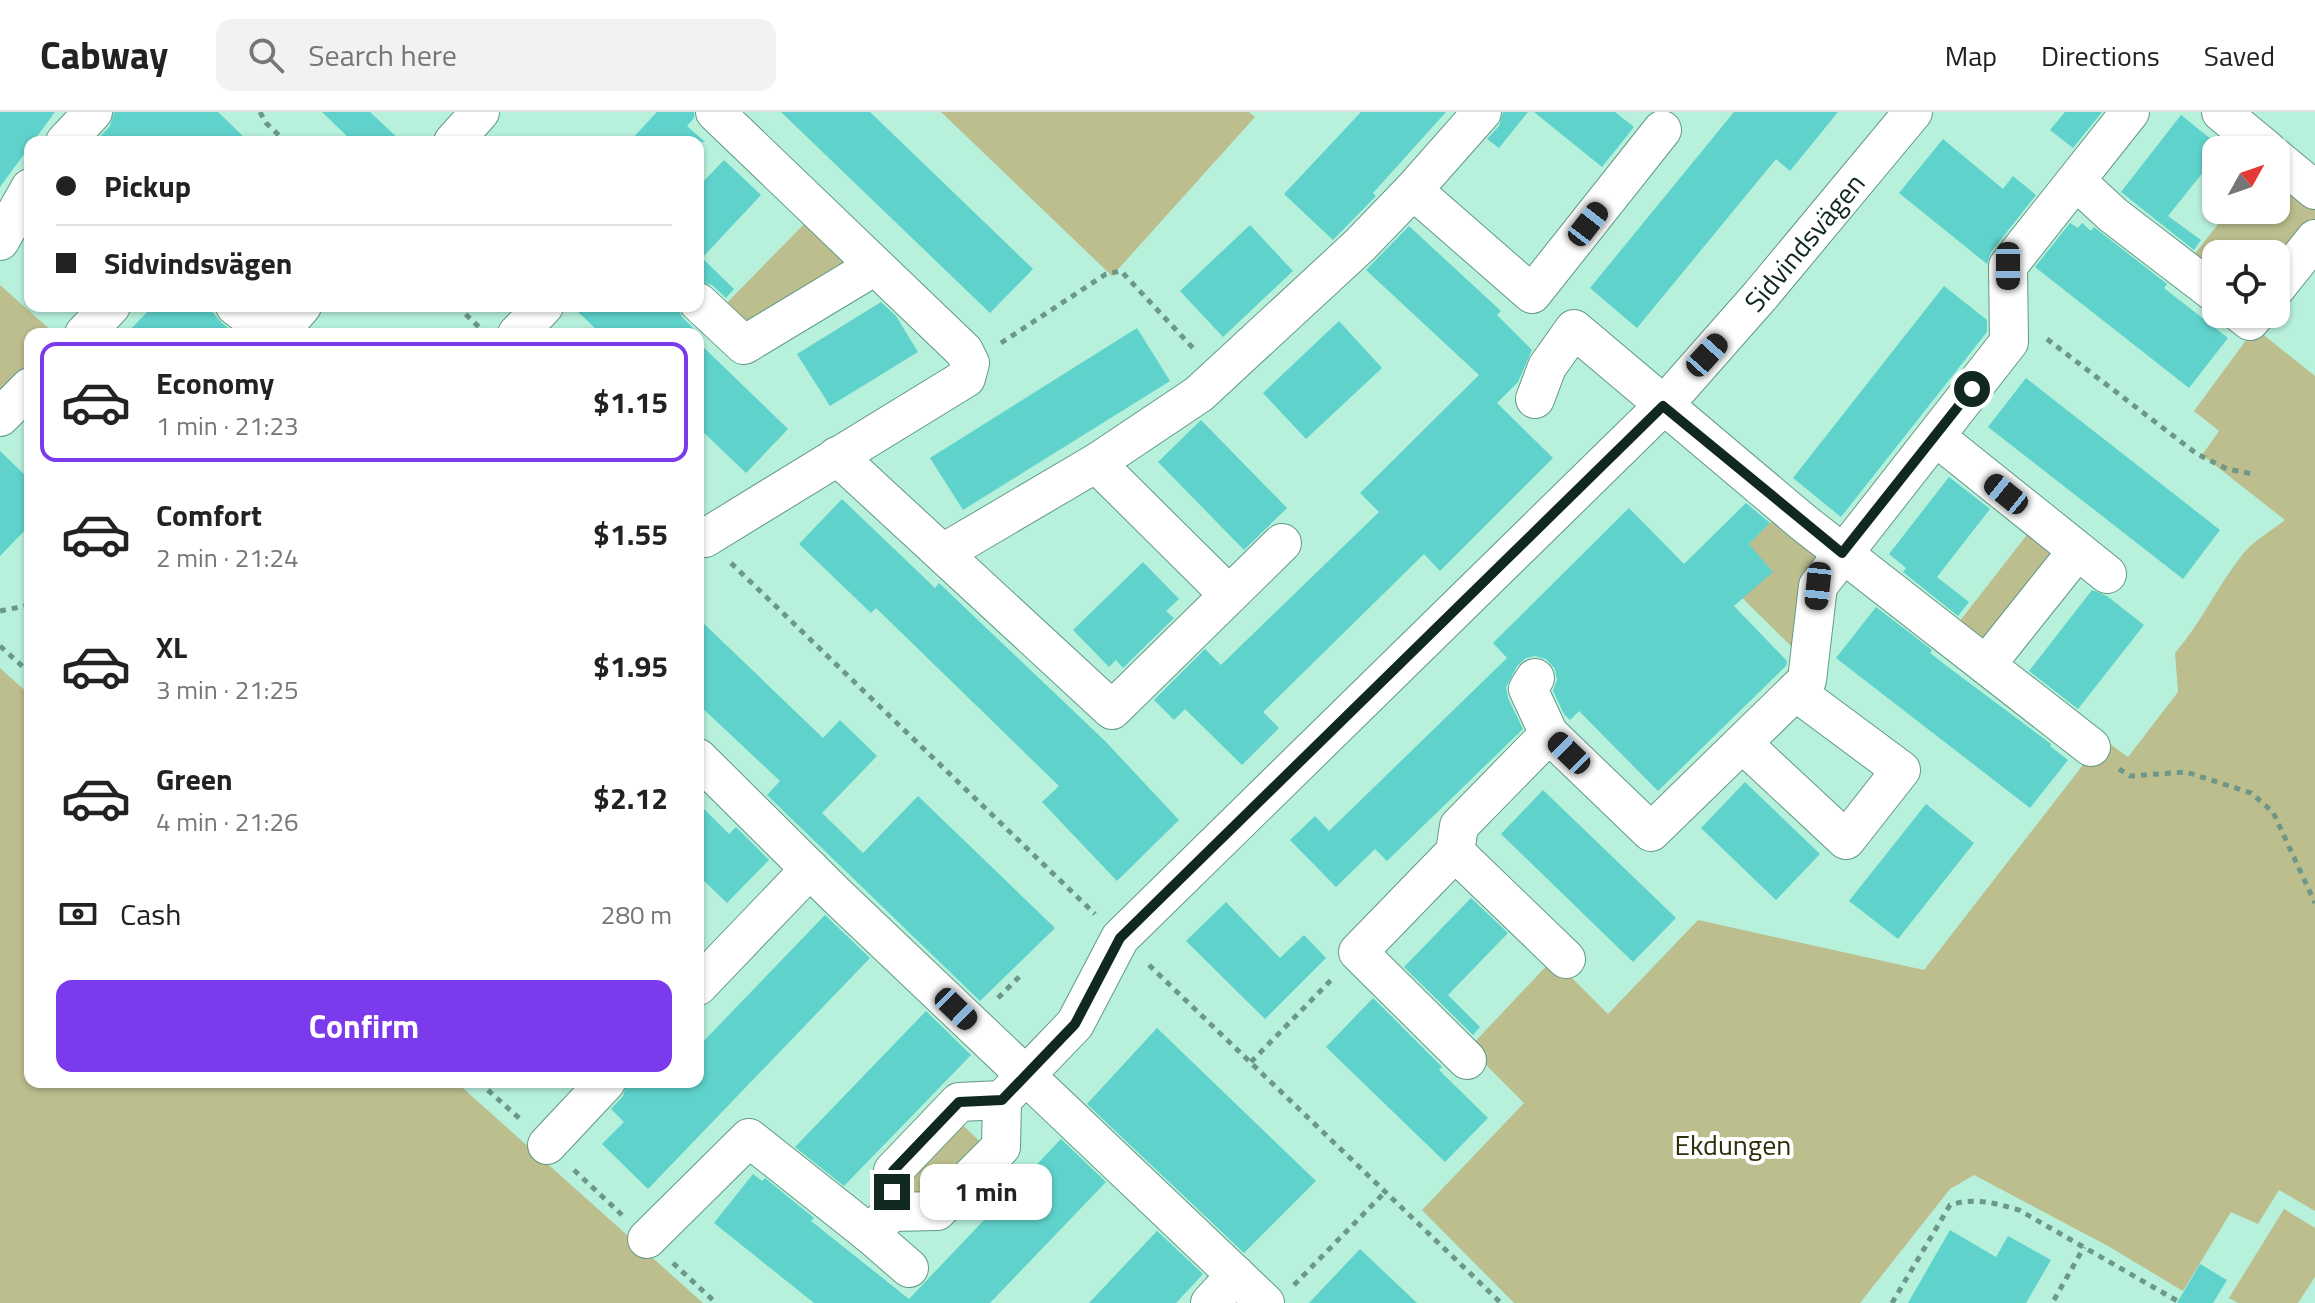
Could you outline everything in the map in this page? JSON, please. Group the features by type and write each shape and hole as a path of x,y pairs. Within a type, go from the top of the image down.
{"street":[{"path":"71,136 93,112"},
{"path":"458,136 480,112"},
{"path":"943,553 1096,463 1220,377 1360,245 1482,112"},
{"name":"Sidvindsvägen","path":"1014,1088 1075,1024 1120,938 1663,406 1760,296 1913,112"},
{"path":"1535,678 1528,689 1549,734 1651,832 1807,680 1818,586 2009,342 2008,266 2130,112"},
{"path":"2221,112 2250,136"},
{"path":"705,538 966,378 970,363 964,351 875,266 711,125"},
{"path":"1532,294 1662,130"},
{"path":"2290,169 2315,190"},
{"path":"2076,181 2113,215 2202,283"},
{"path":"1413,190 1663,406 1842,553 2091,747"},
{"path":"0,241 24,199"},
{"path":"2290,270 2315,239"},
{"path":"704,308 744,345 875,266"},
{"path":"90,328 105,312"},
{"path":"243,312 261,326 284,327 297,312"},
{"path":"523,328 538,312"},
{"path":"1535,399 1547,367 1574,329"},
{"path":"0,417 24,393"},
{"path":"1936,437 2107,574"},
{"path":"837,456 1112,710 1282,543"},
{"path":"1096,463 1229,595"},
{"path":"1986,665 2077,551"},
{"path":"1743,744 1846,840 1901,770 1796,692"},
{"path":"1467,1060 1358,952 1455,852 1459,826 1549,734"},
{"path":"704,764 810,869 1014,1088 1236,1275 1277,1297"},
{"path":"1455,852 1566,959"},
{"path":"704,980 810,869"},
{"path":"547,1145 600,1088"},
{"path":"880,1223 893,1171 959,1102 1014,1088"},
{"path":"880,1223 937,1211 1001,1147 1014,1088"},
{"path":"647,1239 749,1138 880,1223 909,1268"},
{"path":"1210,1303 1236,1275"}],"path":[{"path":"260,112 280,136"},
{"path":"970,363 1106,274 1121,271 1220,377"},
{"path":"2008,309 2197,454 2227,469 2253,474"},
{"path":"463,312 480,328"},
{"path":"0,611 24,605"},
{"path":"0,646 24,668"},
{"path":"2091,747 2130,776 2186,772 2251,793 2273,812 2315,903"},
{"path":"1251,1062 1358,952"},
{"path":"485,1088 716,1303"},
{"path":"1277,1297 1386,1191"},
{"path":"1892,1303 1950,1205 1967,1200 1990,1201 2019,1210 2181,1303"},
{"path":"2054,1300 2084,1247"}],"green space":[{"path":"941,112 1249,112 1255,117 1112,276"},
{"path":"2290,176 2315,196 2315,221 2290,254 2290,240 2206,240 2218,224 2290,224"},
{"path":"809,219 843,253 844,267 741,333 718,312"},
{"path":"2202,245 2202,269 2190,260"},
{"path":"0,285 24,306 24,312 30,312 48,328 24,328 24,381 0,405"},
{"name":"Ekdungen","path":"2255,328 2315,376 2315,1211 2279,1190 2258,1224 2231,1212 2183,1291 2108,1246 1974,1175 1950,1189 1860,1303 1514,1303 1422,1210 1524,1103 1469,1048 1553,959 1608,1014 1698,920 1924,970 2103,739 2128,757 2178,692 2175,653 2242,555 2285,520 2202,455 2219,431 2194,411"},
{"path":"1776,517 1821,555 1800,655 1718,574"},
{"path":"2033,527 2052,542 2053,564 1986,650 1956,626"},
{"path":"0,668 24,690 24,1088 463,1088 703,1303 0,1303"},
{"path":"956,1119 987,1148 915,1204 903,1176"},
{"path":"2284,1209 2315,1228 2315,1277 2298,1303 2238,1303 2229,1298"}],"building":[{"path":"0,112 55,112 37,136 24,136 24,154 0,187"},
{"path":"114,112 218,112 243,136 101,136 110,126"},
{"path":"322,112 370,112 396,136 347,136"},
{"path":"657,112 694,112 694,118 687,126 698,136 635,136"},
{"path":"781,112 870,112 1033,269 990,313"},
{"path":"1361,112 1446,112 1373,193 1376,196 1333,240 1284,194"},
{"path":"1503,112 1528,112 1499,148 1487,139 1499,126"},
{"path":"1534,112 1615,112 1634,127 1602,167"},
{"path":"1734,112 1838,112 1790,171 1776,159 1637,328 1590,288"},
{"path":"2065,112 2102,112 2073,148 2050,130"},
{"path":"2181,115 2207,136 2202,136 2202,174 2168,216 2201,240 2194,250 2121,192"},
{"path":"1943,139 2003,189 2013,176 2036,195 1991,252 1987,264 1899,193"},
{"path":"724,160 761,195 704,256 704,181"},
{"path":"2070,223 2078,228 2082,223 2091,231 2094,227 2167,284 2164,288 2202,318 2202,328 2215,328 2228,338 2189,388 2035,267"},
{"path":"1250,225 1293,271 1223,337 1180,291"},
{"path":"1409,226 1501,311 1497,315 1532,350 1518,382 1497,403 1553,458 1440,571 1424,554 1263,712 1279,728 1242,765 1185,709 1174,720 1154,700 1205,649 1221,665 1379,512 1360,493 1479,375 1366,270"},
{"path":"704,260 734,289 726,298 712,285 704,283"},
{"path":"1944,286 1987,320 1987,332 1841,517 1793,478"},
{"path":"881,302 896,316 918,352 830,406 797,354"},
{"path":"147,312 212,312 228,328 132,328"},
{"path":"578,312 680,312 693,328 595,328"},
{"path":"1339,321 1382,368 1306,439 1263,393"},
{"path":"1137,328 1170,381 963,510 930,458"},
{"path":"704,348 788,429 746,473 704,433"},
{"path":"2026,378 2220,530 2183,579 1988,427"},
{"path":"1201,420 1287,508 1244,550 1158,462"},
{"path":"0,451 24,474 24,531 0,556"},
{"path":"1949,477 1990,509 1937,577 1969,602 1958,616 1903,572 1906,568 1889,554"},
{"path":"842,499 935,588 939,583 1105,741 1179,820 1117,881 1042,802 1059,786 876,608 871,613 799,544"},
{"path":"1746,503 1770,523 1749,544 1773,572 1734,606 1787,661 1786,666 1658,791 1579,711 1570,720 1564,714 1553,691 1557,680 1555,669 1546,659 1535,656 1526,658 1517,666 1506,687 1523,729 1387,861 1375,849 1336,887 1290,840 1315,816 1329,831 1507,658 1493,643 1629,508 1684,564"},
{"path":"1143,562 1179,599 1166,611 1174,618 1123,668 1116,660 1109,667 1073,630"},
{"path":"2092,590 2107,596 2144,625 2078,709 2029,671"},
{"path":"1876,607 2068,760 2030,808 1836,658"},
{"path":"704,624 823,738 840,720 877,756 822,813 863,853 918,796 1055,928 980,1001 767,795 780,781 704,710"},
{"path":"1745,782 1820,854 1776,900 1701,828"},
{"path":"1543,790 1676,918 1633,962 1501,834"},
{"path":"1926,804 1974,843 1898,939 1849,901"},
{"path":"704,809 729,834 736,827 769,860 727,903 704,881"},
{"path":"1471,898 1508,933 1448,995 1480,1027 1473,1035 1404,967"},
{"path":"1226,902 1280,958 1304,935 1326,958 1265,1019 1186,941"},
{"path":"825,915 870,958 648,1189 602,1144 624,1122 611,1109 623,1096 625,1088 704,1088 704,1041"},
{"path":"1373,998 1488,1118 1445,1162 1326,1047"},
{"path":"926,1011 971,1055 844,1186 795,1147"},
{"path":"1157,1028 1316,1181 1244,1253 1087,1104"},
{"path":"1061,1139 1106,1182 990,1303 814,1303 714,1223 753,1174 762,1181 765,1178 814,1218 811,1221 909,1299"},
{"path":"1950,1230 1996,1257 2008,1236 2051,1260 2026,1303 1908,1303"},
{"path":"1157,1231 1203,1274 1176,1303 1089,1303"},
{"path":"1360,1249 1417,1303 1309,1303"},
{"path":"2200,1264 2227,1280 2213,1303 2177,1303"}],"route":[{"path":"892,1192 893,1171 959,1102 1002,1100 1075,1024 1120,938 1663,406 1842,553 1972,389"}]}
